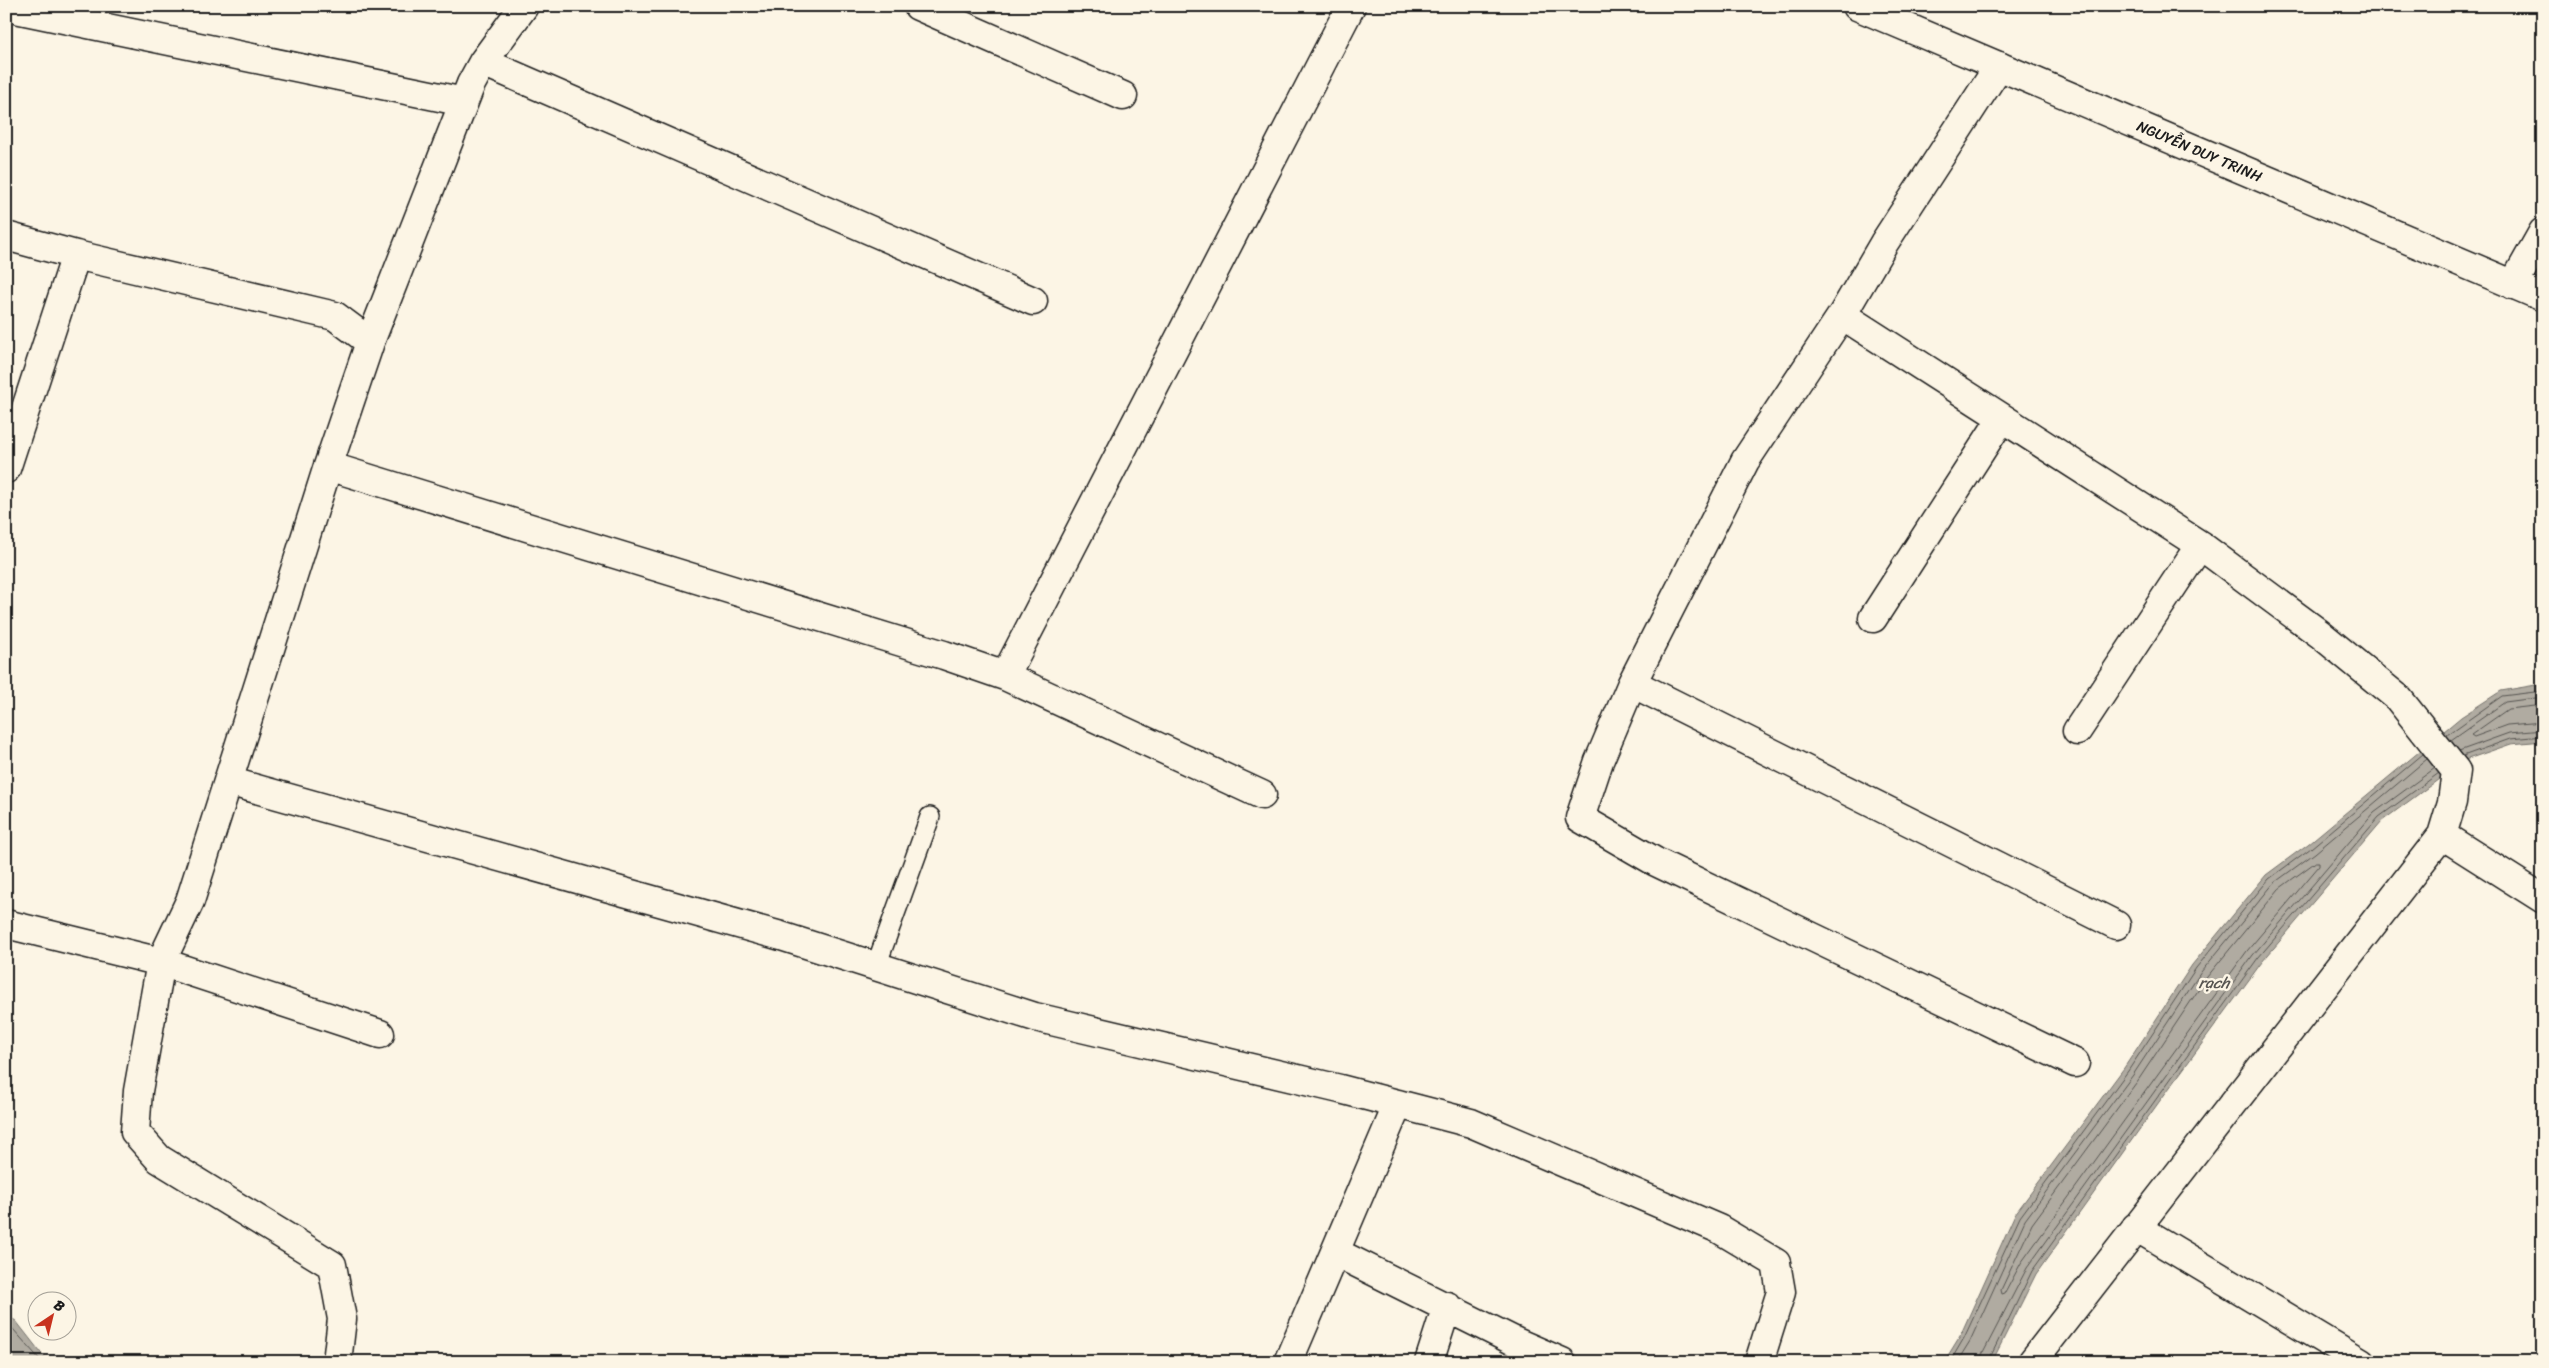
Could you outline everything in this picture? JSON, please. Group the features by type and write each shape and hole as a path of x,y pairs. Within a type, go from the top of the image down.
{"street":[{"path":"337,1362 342,1319 332,1265 159,1159 135,1132 138,1091 161,962 190,900 328,466 370,342 464,102 483,62 524,6"},
{"path":"918,6 1123,96"},
{"path":"1005,676 1351,6"},
{"name":"NGUYỄN DUY TRINH","path":"1858,6 2543,297"},
{"path":"6,7 464,102"},
{"path":"483,62 1033,301"},
{"path":"1999,66 1884,243 1842,315 1745,461 1632,683 1599,761 1580,818 1656,862 2075,1063"},
{"path":"2513,285 2543,232"},
{"path":"6,236 76,255 335,316 370,342"},
{"path":"6,469 76,255"},
{"path":"1842,315 2200,545 2320,634 2398,698 2456,771 2452,802 2442,835 2032,1362"},
{"path":"1873,618 2002,418"},
{"path":"328,466 944,655 1005,676 1262,796"},
{"path":"2077,731 2200,545"},
{"path":"1632,683 2116,925"},
{"path":"228,781 781,936 1035,1017 1471,1123 1719,1229 1776,1263 1781,1292 1759,1362"},
{"path":"2442,835 2543,899"},
{"path":"6,924 161,962 380,1034"},
{"path":"1288,1362 1398,1104"},
{"path":"2136,1226 2361,1362"},
{"path":"1335,1252 1447,1306 1516,1342 1562,1362"},
{"path":"1429,1362 1447,1306"}],"lane":[{"path":"876,966 930,817"}],"water":[{"name":"rạch","path":"2536,685 2543,687 2543,741 2511,744 2465,760 2382,821 2262,962 2159,1102 2036,1274 1992,1362 1944,1362 1960,1336 2015,1214 2124,1068 2192,965 2266,875 2308,844 2461,717 2501,691"},
{"path":"6,1315 16,1321 28,1336 28,1340 31,1340 48,1362 6,1362"}]}
